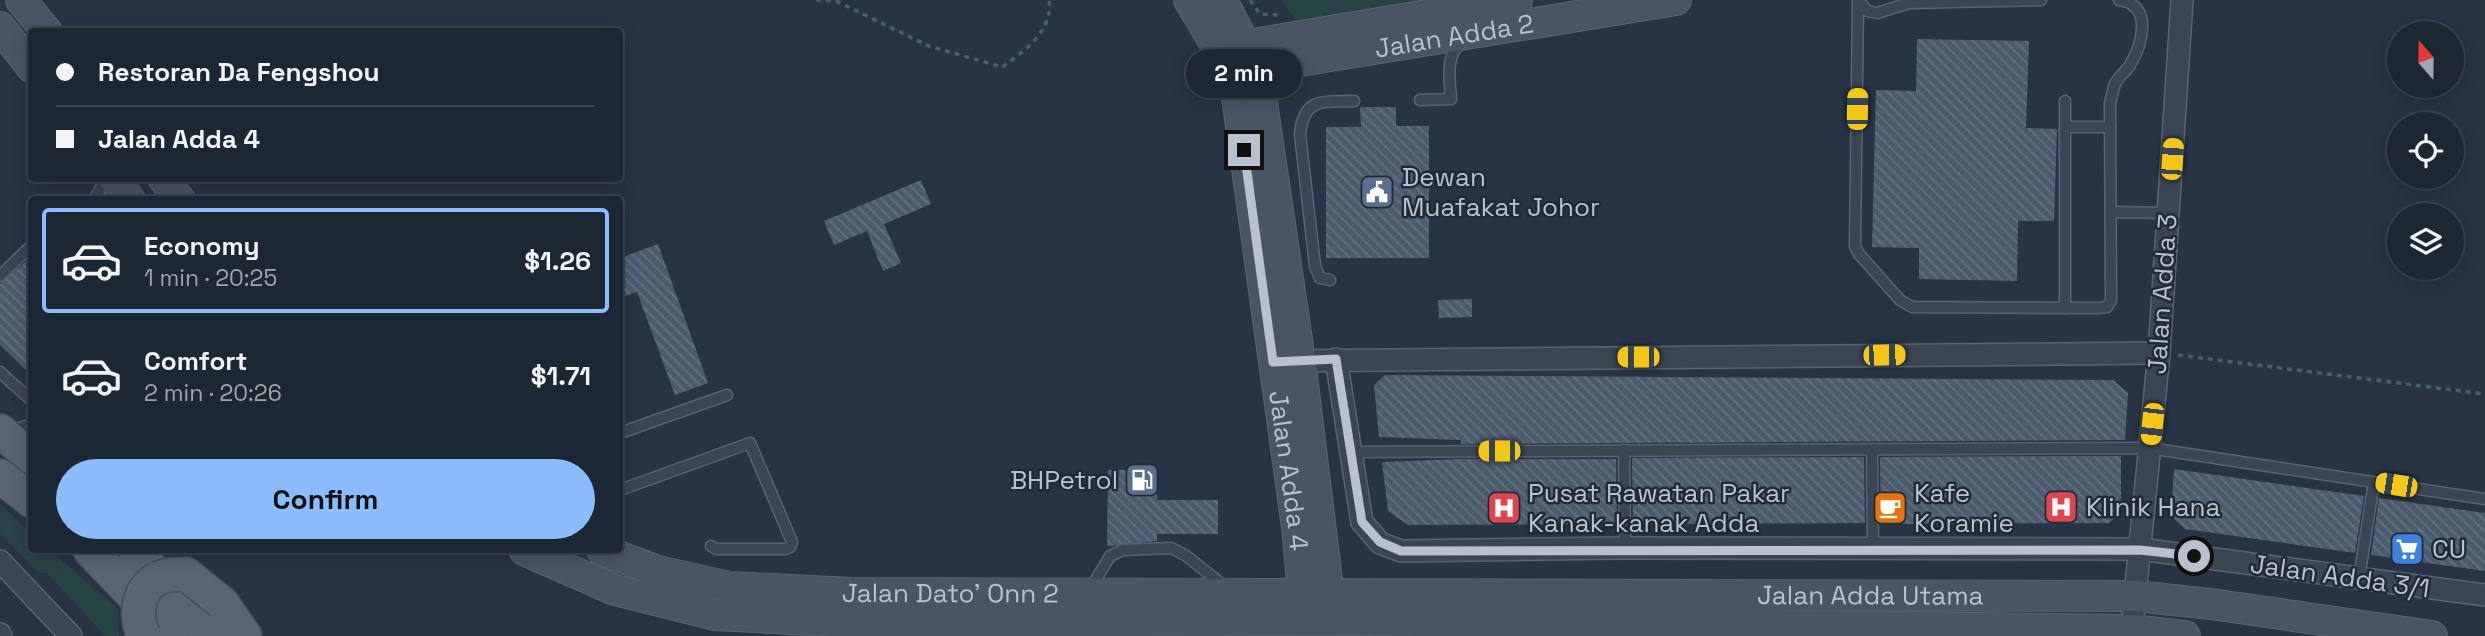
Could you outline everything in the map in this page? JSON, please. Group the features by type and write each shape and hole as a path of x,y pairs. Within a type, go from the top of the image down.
{"main road":[{"path":"21,0 44,28"},
{"name":"Jalan Adda 4","path":"1189,0 1240,62 1237,97 1287,361 1324,614"},
{"name":"Jalan Adda 4","path":"1222,0 1240,62 1265,121 1287,361"},
{"name":"Jalan Adda 2","path":"1240,62 1517,0"},
{"name":"Jalan Adda 2","path":"1240,62 1323,58 1676,0"},
{"path":"0,27 28,63"},
{"path":"1265,121 1268,94 1274,80 1283,72 1323,58"},
{"path":"166,182 177,196"},
{"path":"12,429 28,451"},
{"path":"0,476 28,498"},
{"path":"93,553 173,636"},
{"path":"138,553 211,636"},
{"name":"Jalan Dato' Onn 2","path":"531,553 614,590 715,615 847,622 1212,621 1324,614"},
{"name":"Jalan Dato' Onn 2","path":"610,553 658,571 730,587 852,593 1233,593 1324,614"},
{"path":"144,636 137,611 144,590 163,576 186,574 222,603 245,636"},
{"name":"Jalan Adda Utama","path":"1324,614 2135,596 2432,636"},
{"name":"Jalan Adda Utama","path":"1324,614 2185,636"}],"street":[{"name":"Jalan Adda 3","path":"2131,633 2159,353 2182,0"},
{"path":"1287,361 2159,353"},
{"name":"Jalan Adda 3/1","path":"1336,359 1362,522 1380,542 1401,551 1625,548 2140,550 2485,596"},
{"path":"0,561 71,636"},
{"path":"1212,621 1252,636"}],"lane":[{"path":"1858,0 1867,11 1877,13 1909,3 2040,0"},
{"path":"1858,0 1855,246 1859,254 1900,300 1912,307 2065,308 2107,307 2111,300 2110,103 2115,83 2141,41 2143,22 2138,8 2130,2 2119,0"},
{"path":"1420,100 1451,99 1449,64 1458,44 1466,40 1529,31 1538,28 1542,22"},
{"path":"1371,50 1437,52 1449,64"},
{"path":"1330,280 1320,278 1315,266 1300,134 1302,115 1311,106 1322,102 1354,101"},
{"path":"2065,308 2066,101"},
{"path":"2067,127 2110,127"},
{"path":"2111,212 2168,213"},
{"path":"0,276 28,249"},
{"path":"0,372 28,397"},
{"path":"623,432 727,395"},
{"path":"623,489 750,443 792,542 790,547 785,549 716,549 711,546"},
{"path":"1351,452 2149,448 2485,499"},
{"path":"1624,450 1625,548"},
{"path":"1872,450 1872,550"},
{"path":"2359,578 2374,482"},
{"path":"1081,592 1096,581 1110,556 1123,550 1171,548 1185,555 1233,593"}],"path":[{"path":"816,0 836,1 929,46 1002,67 1036,42 1050,9 1049,0"},
{"path":"1250,0 1260,14 1283,15"},
{"path":"2159,353 2485,394"}],"green space":[{"path":"1282,0 1436,0 1297,24"},
{"path":"0,504 28,530 28,553 53,553 118,609 119,636 105,636 47,573 39,573 0,534"}],"building":[{"path":"1917,39 2029,41 2026,128 2057,129 2054,221 2018,221 2017,281 1919,279 1919,248 1872,247 1876,90 1916,91"},
{"name":"Dewan Muafakat Johor","path":"1360,107 1396,107 1396,126 1429,126 1429,258 1326,258 1326,127 1361,127"},
{"path":"921,180 931,204 884,224 901,263 883,271 867,231 834,245 824,221"},
{"path":"658,244 708,383 675,395 637,292 623,297 623,257"},
{"path":"28,260 28,372 0,345 0,284"},
{"path":"1472,299 1472,317 1439,318 1438,300"},
{"path":"1385,375 2113,380 2128,393 2125,440 1461,444 1461,440 1379,437 1374,385"},
{"path":"2121,456 2121,512 2109,523 1881,524 1880,457"},
{"path":"1864,457 1865,523 1633,524 1632,458"},
{"path":"1616,459 1617,524 1408,525 1388,511 1382,462"},
{"path":"2174,469 2364,496 2355,553 2185,529 2171,516"},
{"path":"1108,470 1157,470 1157,500 1218,500 1218,534 1157,534 1157,541 1107,546"},
{"path":"2379,498 2485,513 2485,571 2371,555"}],"place":[{"name":"Dewan Muafakat Johor","path":"1377,192"},
{"name":"BHPetrol","path":"1142,480"},
{"name":"Klinik Hana","path":"2061,507"},
{"name":"Pusat Rawatan Pakar Kanak-kanak Adda","path":"1504,508"},
{"name":"Kafe Koramie","path":"1890,508"},
{"name":"CU","path":"2407,549"}],"route":[{"path":"1244,150 1273,362 1336,359 1362,522 1380,542 1401,551 1625,548 2140,550 2194,556"}]}
